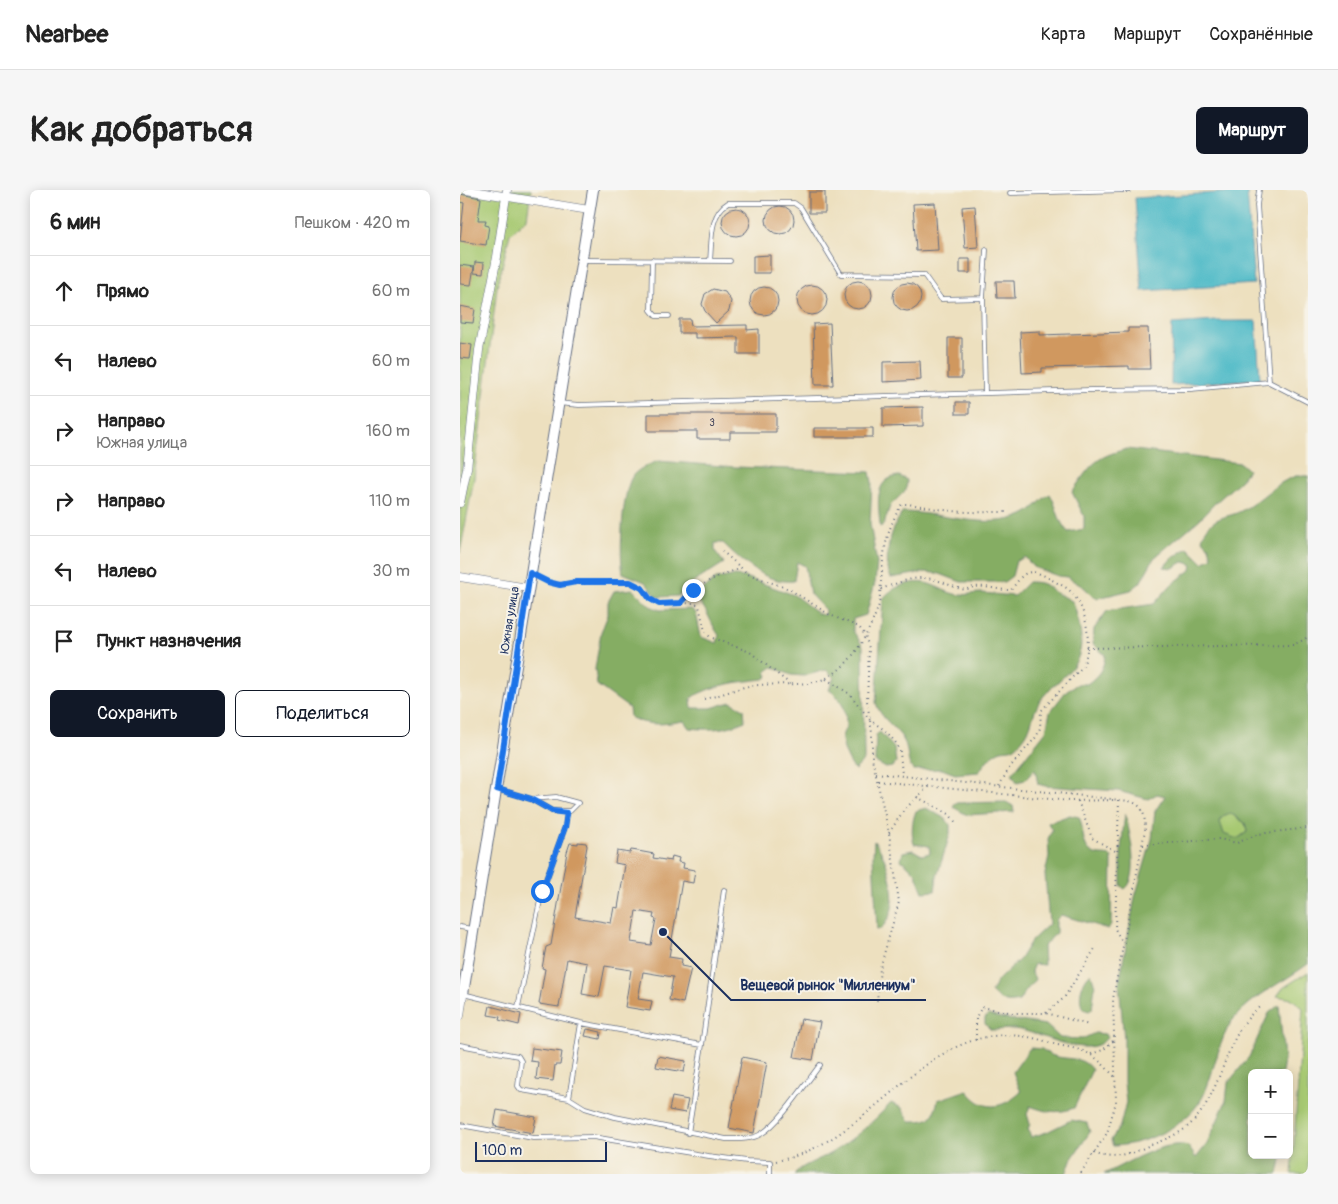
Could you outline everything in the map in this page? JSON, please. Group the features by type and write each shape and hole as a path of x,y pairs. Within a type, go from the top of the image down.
{"street":[{"path":"466,190 507,193 589,210"},
{"name":"Южная улица","path":"464,994 592,190"},
{"path":"460,504 468,469 478,350 497,257 507,193"},
{"path":"460,577 528,588"},
{"path":"460,1016 464,994"}],"lane":[{"path":"1010,193 1129,190"},
{"path":"1258,190 1257,205 1269,382"},
{"path":"710,261 714,222 724,206 728,203 789,201 802,208 841,274 924,275 941,299 983,298"},
{"path":"985,394 983,298 986,250"},
{"path":"582,260 730,261"},
{"path":"652,260 651,310 656,316 669,316"},
{"path":"557,403 579,405 1149,390 1269,382 1308,402"},
{"path":"497,789 531,799 552,811 567,813"},
{"path":"518,1007 542,891 565,827 567,813 578,802 556,797 531,799"},
{"path":"688,1133 724,890"},
{"path":"460,927 474,930"},
{"path":"464,994 581,1023 702,1045"},
{"path":"569,1098 581,1023"},
{"path":"460,1045 518,1056 521,1061 518,1086 521,1090 569,1098 597,1113 688,1133 740,1140 761,1134 771,1126 820,1065"},
{"path":"460,1125 533,1138 593,1137 719,1158 770,1162 770,1174"}],"path":[{"path":"704,698 749,686 790,684 826,679 855,653 878,610 886,536 891,521 902,504 916,504 943,510 975,513 1006,512"},
{"path":"722,551 741,569 760,580 789,589 830,615 859,627 865,635 869,648 867,692 872,758 888,833 899,902 880,968 877,1001"},
{"path":"681,603 693,590 715,576 741,569"},
{"path":"530,573 548,582 560,585 576,582 630,582 642,588 650,599 659,604 695,603 699,606 705,630 710,637 750,652 790,684"},
{"path":"881,589 911,579 934,579 956,589 986,587 1011,590 1022,576 1027,573 1036,573 1071,591 1080,604 1088,633 1087,648 1082,666 1041,711 1040,728 1037,736 1010,768 999,786"},
{"path":"1087,648 1293,645 1305,639 1308,635"},
{"path":"826,679 850,694 870,720 886,731 896,742 900,750 902,776"},
{"path":"876,773 1134,802 1143,810 1145,830 1143,845 1122,942 1113,998 1116,1102 1113,1118 1107,1133 1080,1174"},
{"path":"878,781 1078,802 1119,800"},
{"path":"888,833 904,810 929,786"},
{"path":"917,798 949,814 958,824"},
{"path":"1119,800 1115,929 1122,942"},
{"path":"1078,802 1092,838 1118,852"},
{"path":"1143,845 1219,839 1236,843 1258,834 1308,828"},
{"path":"1046,1013 1064,998 1096,947"},
{"path":"976,1040 976,1017 982,1006 1013,1014 1046,1013 1089,1025"},
{"path":"1094,1153 1104,1157 1118,1158 1185,1128 1205,1106 1217,1085 1245,1022 1261,1006"},
{"path":"770,1162 790,1158 826,1143 941,1054 976,1040 1006,1034 1020,1034 1091,1054 1116,1078"},
{"path":"1091,1054 1103,1050 1115,1039"}],"green space":[{"path":"460,190 531,190 527,218 510,234 497,287 474,478 460,553"},
{"path":"1127,449 1240,463 1248,470 1240,481 1200,519 1154,558 1140,583 1131,590 1098,598 1067,577 1058,576 1033,567 1025,557 1016,561 1012,576 1004,582 961,582 940,574 926,572 891,578 887,562 889,544 895,526 903,512 964,520 995,521 1023,515 1050,494 1062,523 1068,532 1084,529 1084,516 1072,492 1094,463 1107,455"},
{"path":"658,461 736,467 870,472 872,482 870,524 877,563 875,583 866,615 853,619 853,631 863,646 864,760 855,770 846,755 842,742 846,725 844,708 837,696 829,690 834,677 826,670 804,676 791,675 773,667 766,672 768,676 764,679 717,687 691,698 692,708 711,708 731,702 744,709 745,721 718,729 689,728 684,721 657,724 637,720 630,717 629,708 597,685 595,669 601,632 608,615 608,602 614,591 633,589 650,606 660,610 691,609 696,613 701,637 717,643 719,635 701,604 692,598 716,579 732,576 745,577 794,595 819,614 824,615 825,610 810,594 805,566 797,562 794,581 773,579 746,564 723,543 715,543 715,551 724,563 691,584 678,596 657,597 645,582 623,573 621,553 622,524 629,485 637,471"},
{"path":"899,476 907,480 906,490 890,506 884,524 880,527 878,502 881,488 884,482 890,478"},
{"path":"1296,476 1308,476 1308,964 1239,1012 1227,1029 1205,1092 1190,1114 1179,1123 1153,1137 1126,1145 1113,1146 1111,1140 1120,1126 1126,1102 1124,1039 1119,983 1135,897 1152,839 1155,811 1165,796 1157,794 1148,799 1118,791 1045,786 1038,784 1035,769 1025,780 1017,782 1012,774 1046,731 1050,712 1067,690 1078,684 1087,684 1100,672 1105,655 1093,644 1094,629 1107,611 1154,604 1171,585 1191,570 1192,564 1183,562 1173,568 1164,567 1171,559 1188,548 1203,563 1212,557 1209,547 1202,539 1210,525 1219,519 1238,513 1288,479","holes":["1230,813 1245,823 1247,832 1237,839 1224,834 1220,822 1223,816"]},
{"path":"917,582 929,584 959,595 982,593 1014,596 1028,582 1043,584 1073,602 1081,634 1080,650 1074,665 1040,701 1028,730 1021,741 1013,748 1001,750 994,754 979,772 955,774 942,769 913,770 909,763 904,741 881,714 876,703 883,599 898,587"},
{"path":"880,732 894,748 896,762 892,767 886,768 875,762 876,735"},
{"path":"1006,802 1013,806 1014,812 967,815 953,807 955,803"},
{"path":"926,808 946,819 950,825 950,834 937,876 935,891 923,892 915,872 901,860 903,852 913,850 922,855 930,853 929,846 914,844 912,836 916,811"},
{"path":"1125,813 1131,841 1133,864 1130,883 1125,889 1121,886 1121,849"},
{"path":"1230,813 1245,823 1247,832 1237,839 1224,835 1220,822 1223,816"},
{"path":"1070,815 1079,817 1085,843 1090,851 1095,854 1112,857 1111,924 1108,929 1061,915 1056,920 1056,933 1043,947 1044,965 1034,964 1031,971 1035,979 1019,1001 1004,1001 997,998 991,992 998,980 1020,959 1031,941 1049,924 1045,874 1049,856 1048,839 1052,830 1048,823"},
{"path":"874,841 883,855 889,873 893,900 888,919 881,929 877,929 873,856"},
{"path":"1308,972 1308,1174 1292,1174 1303,1008 1292,999 1277,996 1283,988"},
{"path":"1091,973 1095,986 1092,1009 1089,1011 1083,1009 1080,999 1083,985"},
{"path":"1279,1005 1284,1059 1283,1069 1248,1069 1248,1159 1281,1159 1278,1174 1104,1174 1157,1149 1168,1146 1188,1146 1196,1158 1207,1144 1226,1101 1228,1083 1249,1057 1269,1013"},
{"path":"989,1015 1046,1025 1060,1038 1082,1039 1095,1033 1105,1034 1107,1038 1099,1045 1088,1047 1063,1043 1014,1029 991,1030 985,1024 985,1018"},
{"path":"1030,1048 1042,1049 1048,1054 1081,1061 1092,1070 1074,1108 1052,1112 1030,1106 1027,1114 1030,1124 1028,1129 1031,1137 1047,1132 1071,1120 1087,1123 1090,1132 1071,1160 1066,1174 794,1174 802,1167 831,1153 848,1142 891,1103 902,1108 910,1121 922,1121 930,1118 938,1100 967,1090 979,1102 986,1105 999,1105 1014,1098 1021,1092 1013,1072"}],"water":[{"path":"1247,191 1254,284 1142,291 1135,198"},
{"path":"1256,321 1260,379 1171,385 1172,324"}],"building":[{"path":"809,192 825,192 825,213 809,213"},
{"path":"460,194 481,198 478,220 486,220 485,225 489,226 486,245 460,241 464,203 460,202"},
{"path":"935,203 938,250 916,251 913,204"},
{"path":"780,206 790,210 794,220 790,230 780,234 770,230 766,220 770,210"},
{"path":"975,206 978,247 965,248 962,207"},
{"path":"736,208 746,212 750,222 746,232 736,236 726,232 722,222 726,212"},
{"path":"770,255 770,273 753,273 753,256"},
{"path":"960,259 970,259 970,273 960,273"},
{"path":"475,262 484,263 483,274 474,273"},
{"path":"460,265 474,267 471,285 460,284"},
{"path":"858,281 868,285 872,295 868,305 858,309 848,305 844,295 848,285"},
{"path":"996,281 1014,281 1015,298 997,298"},
{"path":"907,283 917,287 921,297 917,307 907,311 897,307 893,297 897,287"},
{"path":"812,285 822,290 827,300 822,310 812,315 802,310 797,300 802,290"},
{"path":"764,287 774,291 778,301 774,311 764,315 754,311 750,301 754,291"},
{"path":"713,289 725,292 731,301 729,311 716,323 705,311 702,304 705,294"},
{"path":"460,306 475,309 473,323 460,322"},
{"path":"679,319 690,319 691,326 747,325 747,330 759,329 759,354 738,354 738,337 695,338 695,333 679,333"},
{"path":"830,323 833,385 815,385 813,324"},
{"path":"1128,328 1148,328 1150,369 1129,369 1129,366 1042,368 1042,372 1022,373 1020,332 1040,331 1040,335 1128,332"},
{"path":"948,338 962,338 962,378 948,378"},
{"path":"460,343 472,345 470,359 460,358"},
{"path":"920,361 921,380 883,382 883,362"},
{"path":"956,402 969,402 969,414 956,414"},
{"path":"923,407 923,426 883,427 883,408"},
{"path":"648,414 776,414 776,432 730,432 730,439 697,439 697,431 648,431"},
{"path":"814,428 873,428 873,437 814,437"},
{"path":"578,842 586,843 587,846 575,917 611,923 614,907 618,908 625,865 615,863 617,851 630,853 631,850 638,851 654,854 653,858 671,861 672,856 679,858 678,862 684,863 683,868 695,870 693,883 682,881 669,957 682,959 681,966 691,968 683,1003 669,1000 673,977 643,972 638,999 652,1001 650,1011 625,1007 631,970 605,966 599,997 582,994 587,963 567,959 559,1007 539,1004 545,969 542,968 546,947 551,945 567,852 570,843 578,844","holes":["636,911 654,914 653,918 656,919 651,945 631,942"]},
{"path":"490,1006 521,1014 519,1025 499,1020 500,1017 488,1015"},
{"path":"801,1019 820,1022 813,1060 794,1057"},
{"path":"587,1029 601,1032 600,1039 585,1036"},
{"path":"532,1048 562,1052 560,1065 555,1065 553,1081 536,1079 538,1062 530,1061"},
{"path":"658,1056 686,1061 684,1072 656,1067"},
{"path":"742,1057 767,1062 754,1133 729,1128"},
{"path":"672,1097 688,1100 685,1113 669,1110"},
{"path":"497,1110 536,1117 533,1133 494,1126"}],"place":[{"name":"Вещевой рынок \"Миллениум\"","path":"663,932"}],"route":[{"path":"542,891 565,827 567,813 552,811 531,799 497,789 530,573 548,582 560,585 576,582 630,582 642,588 650,599 659,604 681,603 693,590"}]}
